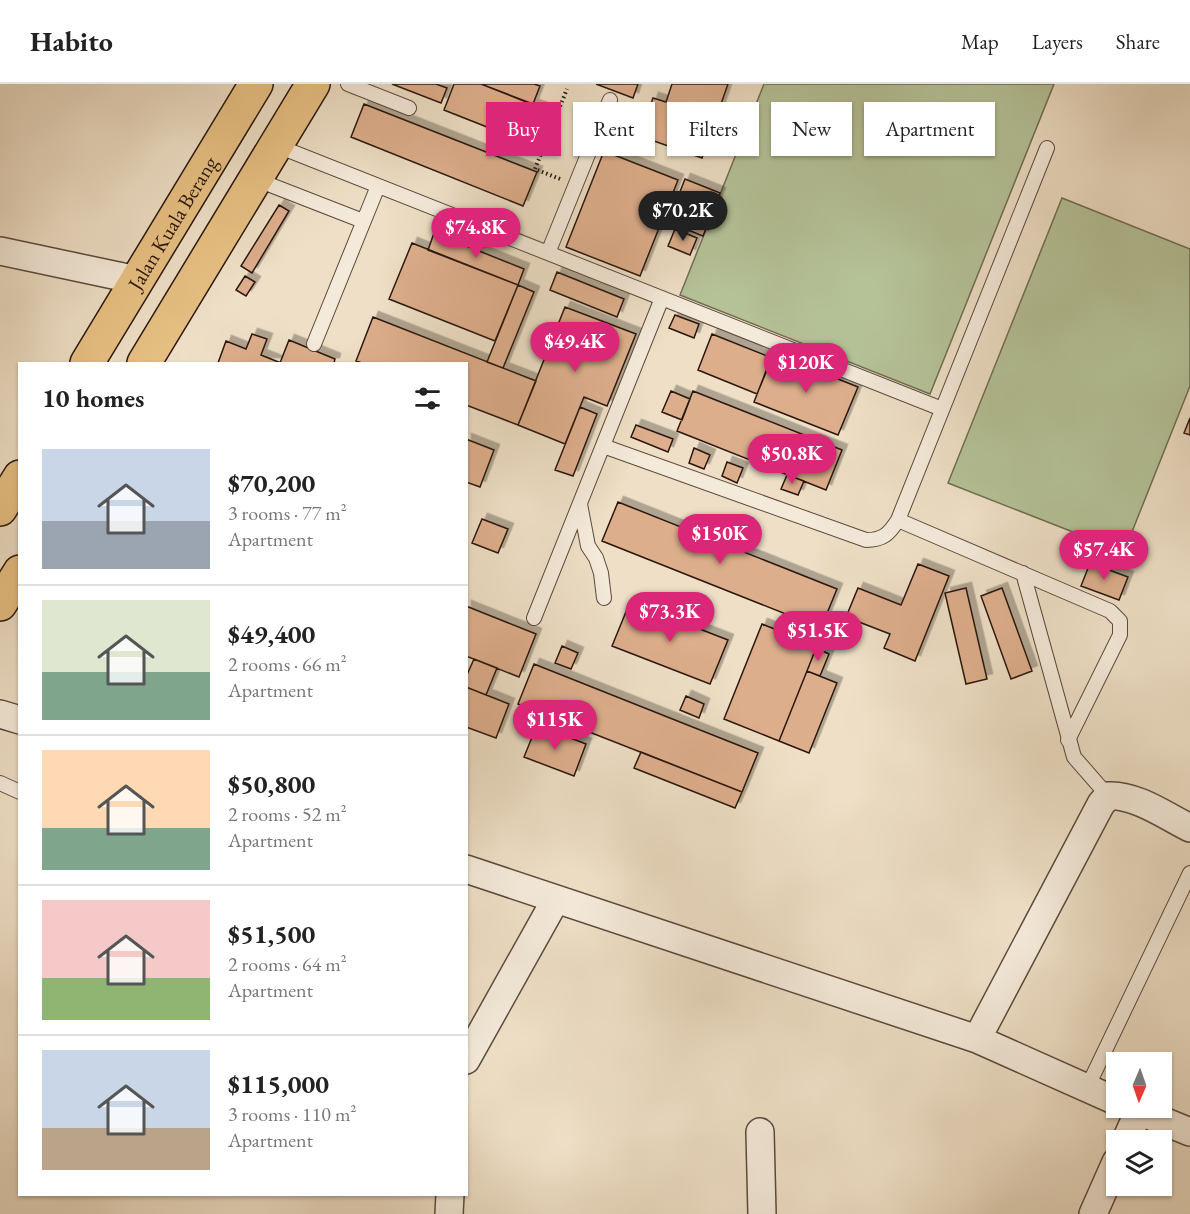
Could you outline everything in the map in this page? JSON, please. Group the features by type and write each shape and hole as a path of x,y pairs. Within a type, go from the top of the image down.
{"highway":[{"name":"Jalan Kuala Berang","path":"88,362 256,84"},
{"path":"145,362 313,84"},
{"path":"0,509 18,480"},
{"path":"0,604 18,575"}],"street":[{"path":"0,251 137,280"},
{"path":"0,714 18,719"},
{"path":"977,1039 1101,804 1108,796 1118,795 1134,801 1190,828"},
{"path":"468,870 977,1039 1106,1096"},
{"path":"468,1056 556,899"},
{"path":"1158,1118 1190,1131"},
{"path":"760,1132 762,1214"},
{"path":"1093,1214 1106,1185"},
{"path":"449,1214 450,1196"}],"lane":[{"path":"348,84 409,108"},
{"path":"548,253 610,100"},
{"path":"275,145 942,409"},
{"path":"603,446 866,540 879,540 884,537 898,520 1047,148"},
{"path":"255,179 363,222"},
{"path":"314,344 378,186"},
{"path":"534,618 662,298"},
{"path":"580,502 588,546 596,558 601,573 604,598"},
{"path":"898,520 1110,611 1120,621 1120,635 1068,740"},
{"path":"1023,573 1074,757 1108,796"},
{"path":"0,783 18,791"},
{"path":"1087,1088 1190,873"}],"path":[{"path":"567,89 535,169 576,185"}],"green space":[{"path":"764,84 1054,84 930,394 680,295 735,156 759,156 759,102 757,102"},
{"path":"1062,198 1190,249 1190,386 1124,552 948,483"}],"building":[{"path":"392,84 436,84 447,88 441,103"},
{"path":"454,84 481,84 526,102 486,102 486,127 444,110"},
{"path":"481,84 540,86 534,102 528,102"},
{"path":"596,84 638,84 633,98"},
{"path":"672,84 728,84 722,102 667,102 667,146 655,141 655,102 652,102 653,98 666,102"},
{"path":"364,104 486,152 486,156 496,156 537,172 523,206 351,137"},
{"path":"602,156 617,156 678,180 640,276 566,247"},
{"path":"685,179 720,193 703,236 668,222"},
{"path":"279,205 289,211 252,273 241,266"},
{"path":"675,229 697,238 690,255 668,246"},
{"path":"434,233 524,269 518,285 428,250"},
{"path":"412,243 518,285 495,341 389,299"},
{"path":"557,272 624,299 617,317 550,290"},
{"path":"245,276 255,282 246,296 236,290"},
{"path":"518,285 534,292 503,368 487,362"},
{"path":"565,307 636,334 607,406 584,397 565,444 518,425"},
{"path":"675,315 699,324 694,338 669,328"},
{"path":"373,317 536,381 518,425 468,406 468,362 356,361"},
{"path":"252,334 267,339 261,355 278,362 218,362 226,341 246,349"},
{"path":"712,334 772,358 757,394 698,370"},
{"path":"289,340 335,359 334,362 280,362"},
{"path":"773,353 858,387 838,435 754,402"},
{"path":"671,391 690,399 682,420 662,412"},
{"path":"693,391 842,450 826,490 677,431"},
{"path":"580,407 597,414 573,476 555,470"},
{"path":"1190,418 1190,435 1184,433"},
{"path":"636,425 673,439 668,452 631,437"},
{"path":"468,440 494,450 480,487 468,483"},
{"path":"694,448 710,455 704,469 689,463"},
{"path":"727,462 743,468 737,483 722,476"},
{"path":"787,475 804,481 798,495 781,489"},
{"path":"618,502 837,589 821,628 602,541"},
{"path":"482,519 508,529 498,553 472,543"},
{"path":"1090,563 1128,577 1119,600 1081,586"},
{"path":"918,564 949,576 915,661 884,648 890,634 846,617 858,588 901,605"},
{"path":"966,588 987,679 966,684 945,593"},
{"path":"1002,588 1032,671 1011,679 981,596"},
{"path":"630,602 728,640 710,684 612,646"},
{"path":"468,607 536,634 519,677 468,657"},
{"path":"762,624 817,646 779,741 724,719"},
{"path":"562,646 578,653 571,669 555,663"},
{"path":"816,648 829,654 820,676 807,671"},
{"path":"474,659 497,668 486,695 468,688 468,672"},
{"path":"534,664 758,753 742,792 518,704"},
{"path":"807,671 837,683 809,753 779,741"},
{"path":"468,688 509,704 496,738 468,728"},
{"path":"686,696 704,704 699,718 680,710"},
{"path":"537,725 586,744 574,776 524,757"},
{"path":"641,752 742,792 735,808 634,768"}]}
